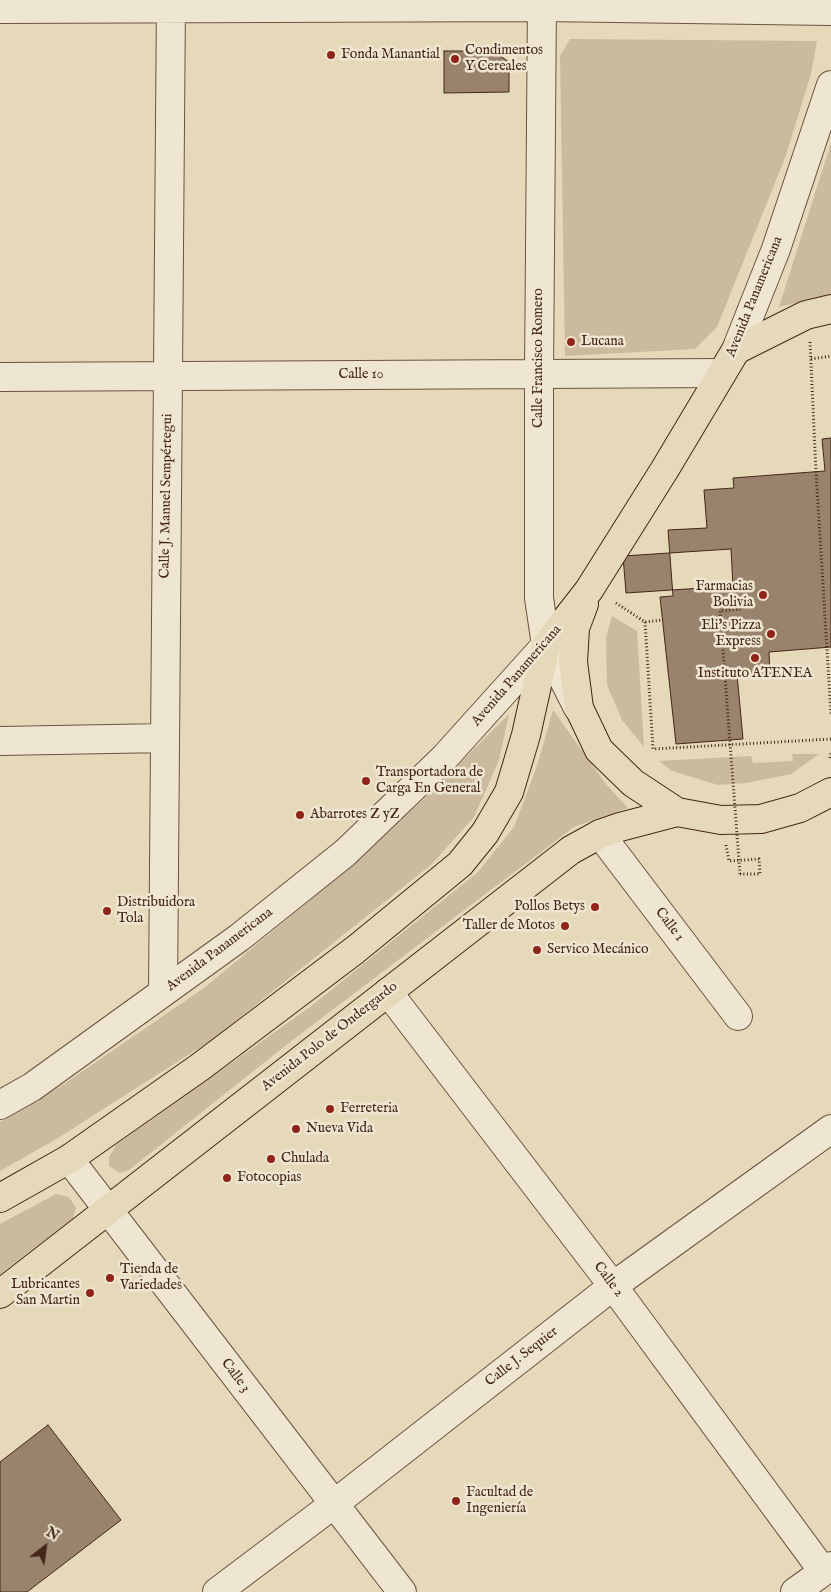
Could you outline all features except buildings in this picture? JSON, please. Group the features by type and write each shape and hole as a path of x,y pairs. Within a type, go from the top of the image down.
{"main road":[{"path":"736,350 806,315 831,309"},
{"name":"Avenida Panamericana","path":"546,645 589,590 665,469 736,350"},
{"path":"589,590 575,628 573,662 578,708 598,750 634,783 677,812 721,820 762,818 800,808 831,792"},
{"path":"0,1198 69,1158 200,1068 355,950 460,864 485,834 509,792 526,735 546,645"},
{"name":"Avenida Polo de Ondergardo","path":"0,1294 571,850 600,834 677,812"}],"street":[{"path":"0,9 171,4 542,4 831,11"},
{"name":"Calle J. Manuel Sempértegui","path":"163,992 171,4"},
{"name":"Calle Francisco Romero","path":"542,4 538,375 539,598 546,645 578,708"},
{"name":"Avenida Panamericana","path":"736,350 776,249 831,85"},
{"name":"Calle 10","path":"0,377 722,374"},
{"name":"Avenida Panamericana","path":"0,1105 32,1087 240,937 345,853 445,757 546,645"},
{"path":"0,740 165,738"},
{"name":"Calle 1","path":"600,834 738,1016"},
{"name":"Calle 2","path":"388,992 827,1568"},
{"name":"Calle J. Sequier","path":"217,1592 334,1504 613,1286 831,1129"},
{"name":"Calle 3","path":"69,1158 402,1592"},
{"path":"795,1592 827,1568"}],"path":[{"path":"810,339 831,714"},
{"path":"811,359 831,356"},
{"path":"616,604 645,622 662,620"},
{"path":"729,861 759,859 760,874 740,874 720,611 740,609"},
{"path":"645,622 653,749 831,740"},
{"path":"830,758 831,752"}],"shaded area":[{"path":"570,39 817,41 811,74 785,158 717,327 695,349 565,356 560,56"},
{"path":"831,143 831,295 779,307"},
{"path":"612,616 637,631 644,747 622,720 607,685 606,638"},
{"path":"553,710 606,784 628,808 574,827 290,1042 129,1170 120,1173 109,1166 109,1157 116,1145 310,1007 478,872 514,827 537,766"},
{"path":"509,714 499,760 474,817 432,864 213,1039 58,1138 0,1171 0,1122 64,1084 204,988 325,888 423,800"},
{"path":"792,754 819,754 791,774 746,783 718,785 672,771 659,761 751,756 753,763 793,761"},
{"path":"56,1194 69,1197 76,1208 73,1218 0,1274 0,1224"}],"place":[{"name":"Fonda Manantial","path":"331,55"},
{"name":"Condimentos Y Cereales","path":"455,59"},
{"name":"Lucana","path":"571,342"},
{"name":"Farmacias Bolivia","path":"763,595"},
{"name":"Eli's Pizza Express","path":"771,634"},
{"name":"Instituto ATENEA","path":"755,658"},
{"name":"Transportadora de Carga En General","path":"366,781"},
{"name":"Abarrotes Z yZ","path":"300,815"},
{"name":"Pollos Betys","path":"595,907"},
{"name":"Distribuidora Tola","path":"107,911"},
{"name":"Taller de Motos","path":"565,926"},
{"name":"Servico Mecánico","path":"537,950"},
{"name":"Ferreteria","path":"330,1109"},
{"name":"Nueva Vida","path":"296,1129"},
{"name":"Chulada","path":"271,1159"},
{"name":"Fotocopias","path":"227,1178"},
{"name":"Tienda de Variedades","path":"110,1278"},
{"name":"Lubricantes San Martin","path":"90,1293"},
{"name":"Facultad de Ingeniería","path":"456,1501"}]}
